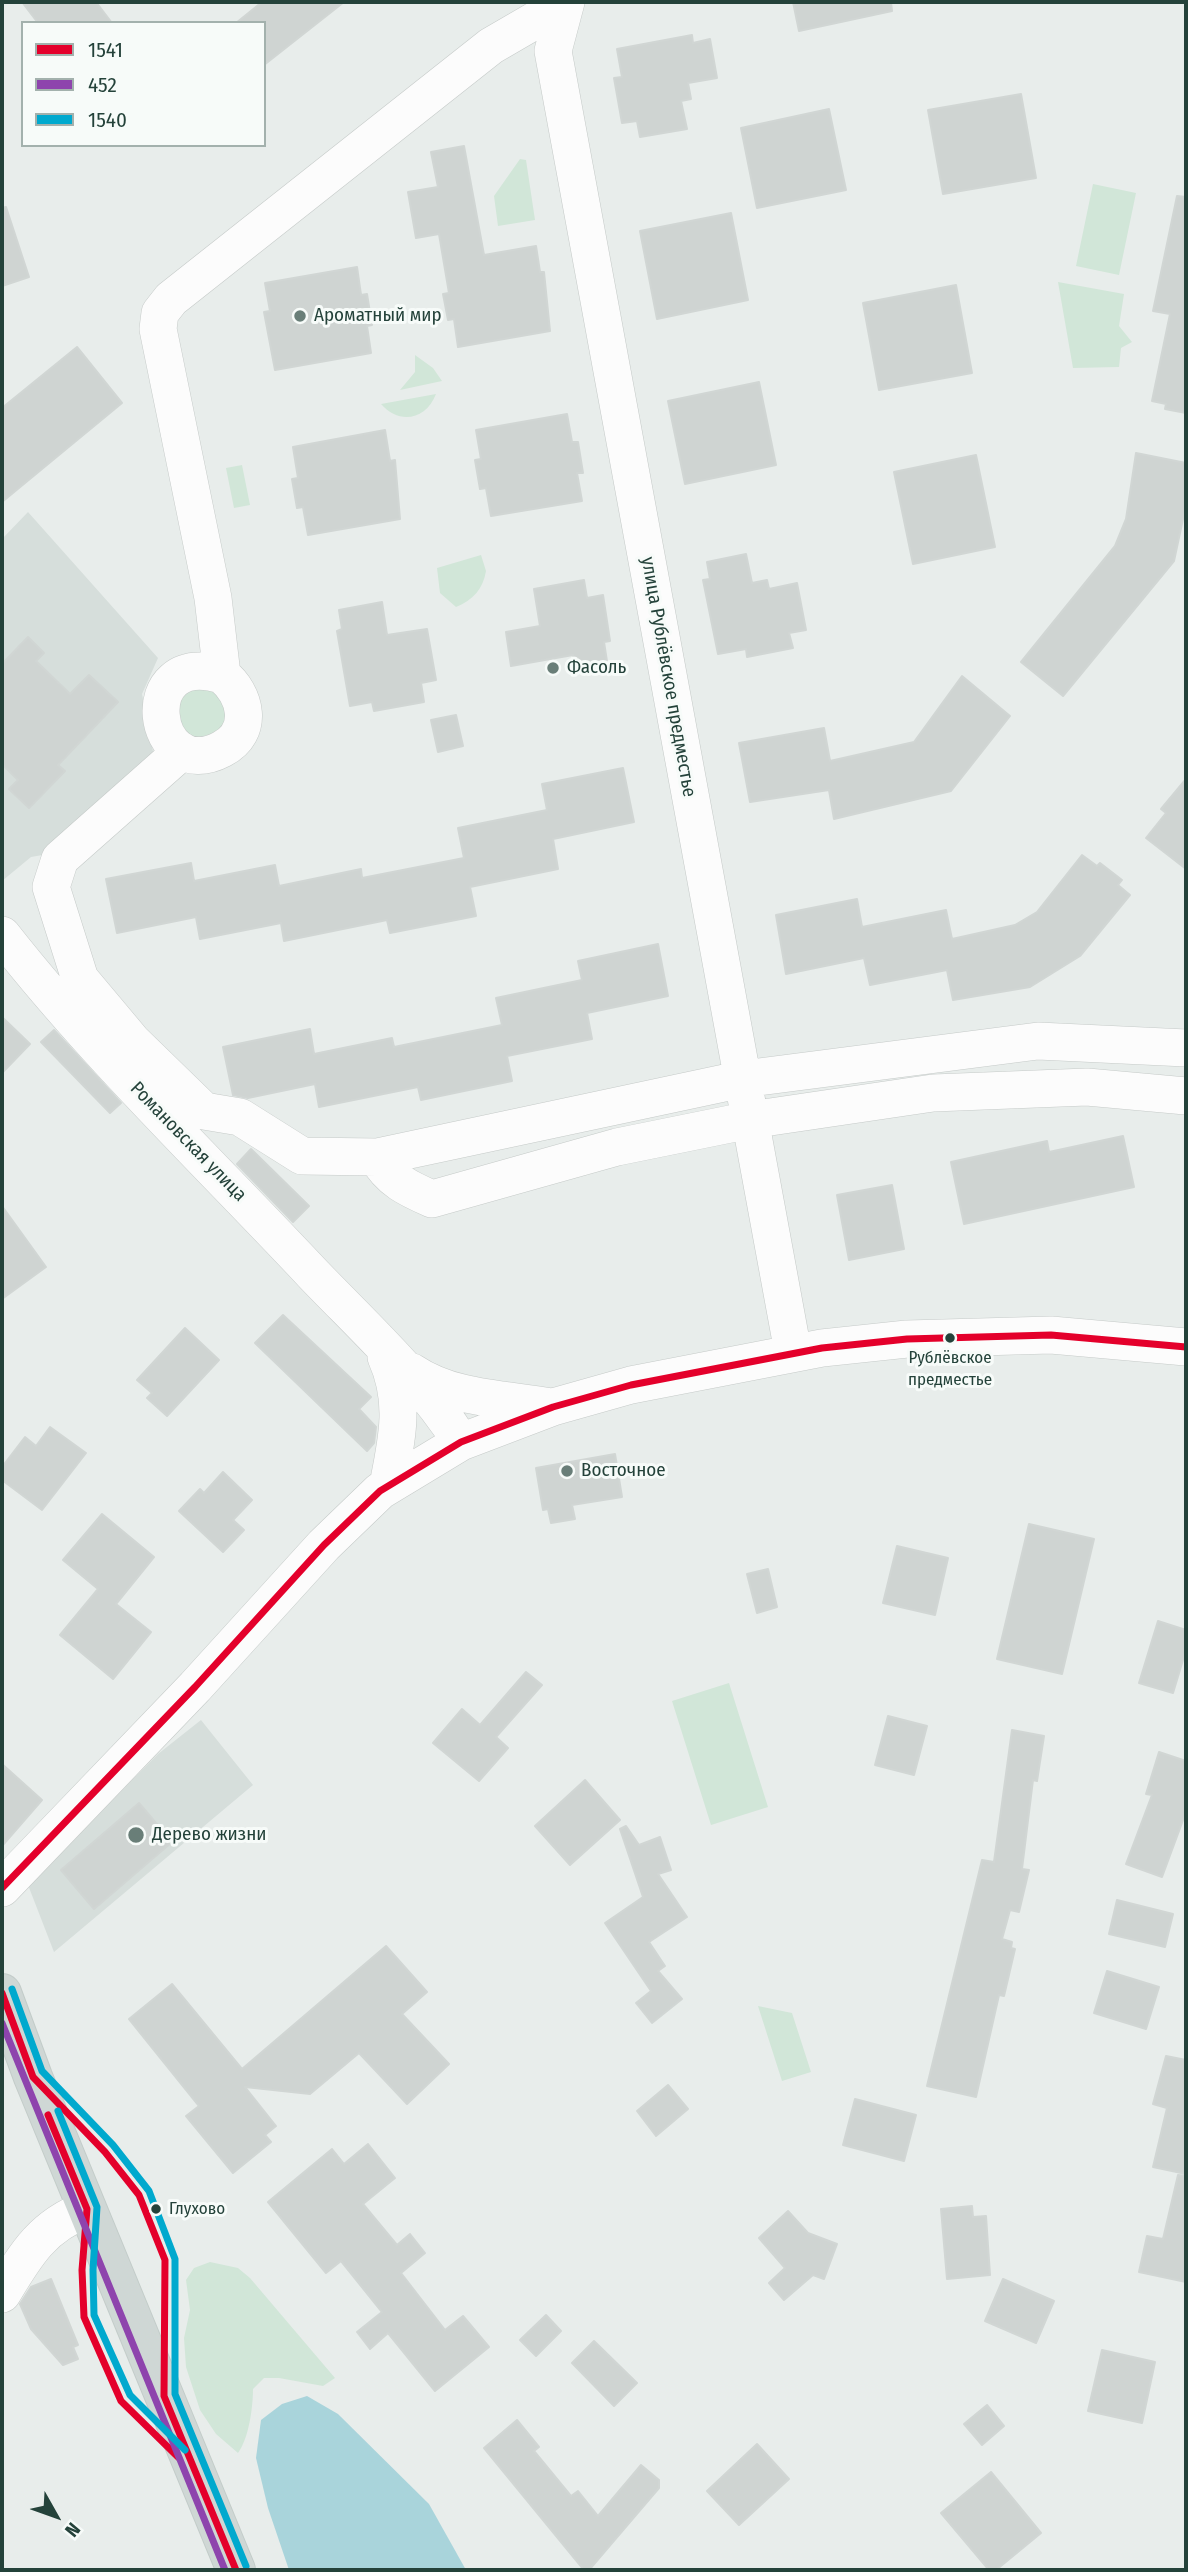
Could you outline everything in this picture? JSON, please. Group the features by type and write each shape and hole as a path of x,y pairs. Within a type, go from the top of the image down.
{"main road":[{"path":"2,1993 87,2209 236,2570"}],"street":[{"path":"222,675 213,598 158,329 160,313 171,299 491,46 566,2"},
{"name":"улица Рублёвское предместье","path":"566,2 553,51 708,904 793,1352"},
{"path":"206,670 222,675 235,685 243,700 244,717 239,733 229,746 214,754 198,756 182,751 169,740 161,725 159,709 164,693 174,680 189,672 206,670"},
{"path":"182,751 60,859 51,887 80,979 132,1041 204,1111 240,1117 302,1156 377,1157 743,1079 1038,1041 1186,1048"},
{"name":"Романовская улица","path":"2,935 62,1009 380,1344 447,1419 461,1442"},
{"path":"377,1157 383,1169 404,1187 432,1199 617,1147 750,1120 933,1093 1087,1087 1186,1096"},
{"path":"2,1888 195,1687 324,1545 388,1485 461,1442 552,1407 631,1384 793,1352 907,1339 1051,1335 1186,1347"},
{"name":"Романовская улица","path":"380,1344 409,1369 441,1388 552,1407"},
{"name":"Романовская улица","path":"380,1344 393,1373 399,1399 399,1427 388,1485"},
{"path":"2,2294 46,2230 87,2209"}],"shaded area":[{"path":"28,512 158,658 142,694 154,757 54,853 31,857 2,881 2,539"},
{"name":"Дерево жизни","path":"201,1720 253,1785 54,1952 28,1885 158,1754"}],"green space":[{"path":"520,159 526,160 535,220 498,226 494,196"},
{"path":"1093,184 1136,193 1119,275 1076,266"},
{"path":"1058,282 1124,294 1119,326 1132,342 1121,348 1119,367 1073,368"},
{"path":"415,355 433,368 442,381 400,390 415,372"},
{"path":"436,394 426,409 412,417 396,415 381,404"},
{"path":"242,465 250,505 234,508 226,468"},
{"path":"481,555 486,571 480,588 467,601 456,607 440,593 437,568"},
{"path":"206,682 231,706 221,732 195,738 179,727 176,700"},
{"path":"729,1683 768,1807 711,1825 672,1701"},
{"path":"758,2006 792,2013 811,2072 782,2081"},
{"path":"210,2262 238,2268 250,2278 335,2378 323,2386 264,2378 253,2389 248,2431 238,2453 216,2434 200,2410 186,2367 184,2338 190,2310 186,2280 194,2268"}],"water":[{"path":"307,2396 338,2414 429,2504 466,2570 289,2570 268,2508 256,2458 261,2420 282,2404"}],"building":[{"path":"22,2 96,2 110,21 36,21"},
{"path":"262,2 344,2 266,63 266,21 238,21"},
{"path":"793,2 891,2 892,11 799,31"},
{"path":"692,35 693,43 710,39 717,78 688,83 691,99 681,101 687,129 640,137 637,121 622,123 614,78 622,77 617,49"},
{"path":"1021,94 1036,178 943,194 928,110"},
{"path":"829,109 846,190 757,208 741,128"},
{"path":"464,146 484,255 536,246 540,272 544,272 550,331 458,347 454,319 448,320 443,294 449,293 439,234 416,238 408,192 438,187 431,152"},
{"path":"1177,196 1186,197 1186,413 1165,409 1166,404 1152,401 1170,314 1153,311"},
{"path":"6,207 29,277 2,286 2,208"},
{"path":"731,213 748,300 657,319 640,231"},
{"path":"357,267 361,295 367,294 372,325 367,326 371,353 275,370 264,312 270,311 265,283"},
{"path":"956,285 972,373 879,390 863,303"},
{"path":"77,347 122,403 2,502 2,408"},
{"path":"759,382 776,465 685,484 668,401"},
{"path":"567,414 572,442 578,442 583,473 577,473 582,501 491,516 486,488 480,489 475,460 481,459 476,430"},
{"path":"385,430 390,461 395,460 400,519 308,535 303,507 297,508 292,479 298,478 293,447"},
{"path":"1136,453 1186,463 1186,505 1174,561 1063,696 1021,662 1115,546 1126,519"},
{"path":"976,455 995,547 913,564 894,472"},
{"path":"746,554 752,583 767,580 769,589 797,583 806,630 789,633 793,648 747,657 746,649 718,654 703,580 710,579 707,562"},
{"path":"584,580 587,598 603,595 610,641 604,642 608,668 577,673 573,655 511,666 506,632 540,626 534,589"},
{"path":"382,602 387,635 427,629 436,680 421,683 424,702 374,711 372,702 350,706 337,631 342,629 339,610"},
{"path":"28,637 44,653 36,661 70,694 89,675 118,702 58,765 65,771 29,808 9,789 18,780 2,764 2,664"},
{"path":"962,676 1010,716 951,791 834,819 829,790 750,802 739,743 824,728 830,761 914,742"},
{"path":"456,715 463,746 438,752 431,720"},
{"path":"623,768 634,822 553,839 558,869 470,887 476,916 390,933 387,920 284,941 281,923 200,939 196,917 117,933 106,879 191,863 194,881 275,865 279,886 361,869 362,878 464,858 458,828 547,810 542,784"},
{"path":"1186,779 1186,869 1146,838 1166,813 1161,809"},
{"path":"1082,855 1097,866 1100,863 1122,880 1118,885 1130,895 1080,956 1030,987 953,1000 947,970 870,985 864,958 786,974 776,915 857,899 862,927 946,910 952,939 1015,925 1037,912"},
{"path":"658,944 668,996 587,1013 592,1039 507,1056 512,1081 421,1100 418,1087 319,1107 315,1084 248,1098 233,1095 223,1047 310,1029 314,1054 392,1038 394,1047 502,1025 496,998 582,980 578,961"},
{"path":"2,1017 30,1044 2,1073"},
{"path":"54,1030 121,1103 110,1113 41,1042"},
{"path":"1123,1136 1134,1187 964,1224 951,1162 1047,1141 1049,1152"},
{"path":"251,1149 309,1206 293,1222 237,1164"},
{"path":"892,1185 904,1249 849,1260 837,1195"},
{"path":"2,1206 46,1267 2,1299"},
{"path":"283,1315 371,1397 359,1409 376,1427 374,1443 367,1451 255,1343"},
{"path":"185,1328 219,1360 167,1416 147,1398 152,1393 137,1380"},
{"path":"50,1427 86,1453 42,1510 2,1480 2,1467 25,1437 36,1446"},
{"path":"615,1454 622,1497 572,1505 575,1519 551,1523 548,1509 543,1510 536,1468"},
{"path":"223,1472 252,1500 233,1520 244,1530 223,1552 179,1511 200,1489 204,1493"},
{"path":"102,1514 154,1557 116,1604 151,1632 113,1679 60,1635 98,1589 63,1560"},
{"path":"1029,1524 1094,1539 1062,1674 997,1659"},
{"path":"897,1546 948,1558 935,1615 883,1603"},
{"path":"768,1569 777,1607 757,1613 747,1574"},
{"path":"1158,1621 1186,1630 1186,1650 1173,1693 1139,1683"},
{"path":"526,1672 542,1685 496,1737 508,1748 479,1781 433,1743 462,1709 480,1725"},
{"path":"888,1716 927,1726 914,1775 875,1765"},
{"path":"1012,1730 1044,1736 1037,1781 1033,1780 1022,1869 1029,1870 1019,1912 1010,1910 1002,1939 1012,1942 1011,1948 1015,1949 1004,1996 999,1995 976,2097 927,2086 982,1860 994,1862"},
{"path":"1159,1752 1186,1761 1186,1812 1162,1877 1126,1864 1152,1795 1146,1794"},
{"path":"2,1764 42,1800 2,1846"},
{"path":"585,1780 620,1820 570,1865 535,1826"},
{"path":"139,1803 172,1842 94,1909 61,1870"},
{"path":"626,1826 639,1845 660,1837 671,1870 658,1874 687,1917 649,1942 665,1966 658,1971 682,1999 652,2023 636,2003 651,1991 605,1923 643,1897 620,1829"},
{"path":"1117,1900 1173,1914 1165,1947 1109,1934"},
{"path":"386,1946 427,1992 402,2014 449,2064 407,2104 359,2053 310,2094 245,2087 276,2126 265,2135 271,2142 233,2173 186,2116 199,2106 129,2019 172,1984 242,2069"},
{"path":"1107,1971 1159,1987 1146,2029 1094,2013"},
{"path":"1166,2056 1186,2060 1186,2174 1153,2167 1167,2108 1153,2104"},
{"path":"668,2085 688,2109 656,2136 637,2111"},
{"path":"855,2099 916,2115 904,2161 843,2145"},
{"path":"368,2144 395,2178 363,2204 397,2245 410,2234 425,2253 401,2273 445,2330 463,2316 489,2347 435,2391 388,2333 370,2349 357,2332 382,2312 341,2261 326,2273 268,2202 332,2149 344,2164"},
{"path":"1178,2175 1186,2176 1186,2282 1139,2272 1147,2236 1163,2239"},
{"path":"972,2206 973,2217 986,2216 990,2275 947,2279 941,2209"},
{"path":"788,2211 808,2233 837,2244 824,2279 813,2275 784,2300 769,2283 785,2268 759,2238"},
{"path":"51,2279 78,2345 73,2347 78,2359 63,2365 31,2329 20,2304 31,2287"},
{"path":"1003,2279 1054,2301 1036,2343 985,2321"},
{"path":"546,2315 561,2331 536,2356 520,2340"},
{"path":"594,2341 637,2383 614,2406 572,2363"},
{"path":"1102,2350 1155,2362 1142,2423 1088,2411"},
{"path":"987,2405 1004,2426 982,2445 964,2424"},
{"path":"517,2420 539,2447 534,2451 571,2496 578,2491 598,2516 641,2465 659,2480 659,2488 589,2570 584,2570 484,2448"},
{"path":"757,2444 789,2479 739,2525 707,2491"},
{"path":"991,2472 1041,2533 996,2570 989,2570 941,2513"}],"transit line":[{"name":"1541","path":"2,1888 195,1687 324,1545 380,1491 461,1442 553,1407 631,1385 822,1348 907,1339 1051,1335 1186,1347"},
{"name":"1540","path":"12,1989 42,2071 113,2145 149,2191 175,2259 175,2394 246,2566"},
{"name":"1541","path":"2,1993 33,2077 105,2152 139,2195 165,2260 164,2396 236,2570"},
{"name":"452","path":"2,2023 225,2570"},
{"name":"1540","path":"58,2111 97,2207 93,2270 94,2315 130,2395 185,2450"},
{"name":"1541","path":"48,2115 87,2209 82,2270 84,2317 121,2401 178,2457"}],"place":[{"name":"Ароматный мир","path":"300,316"},
{"name":"Фасоль","path":"553,668"},
{"name":"Рублёвское предместье","path":"950,1338"},
{"name":"Восточное","path":"567,1471"},
{"name":"Дерево жизни","path":"136,1835"},
{"name":"Глухово","path":"156,2209"}]}
